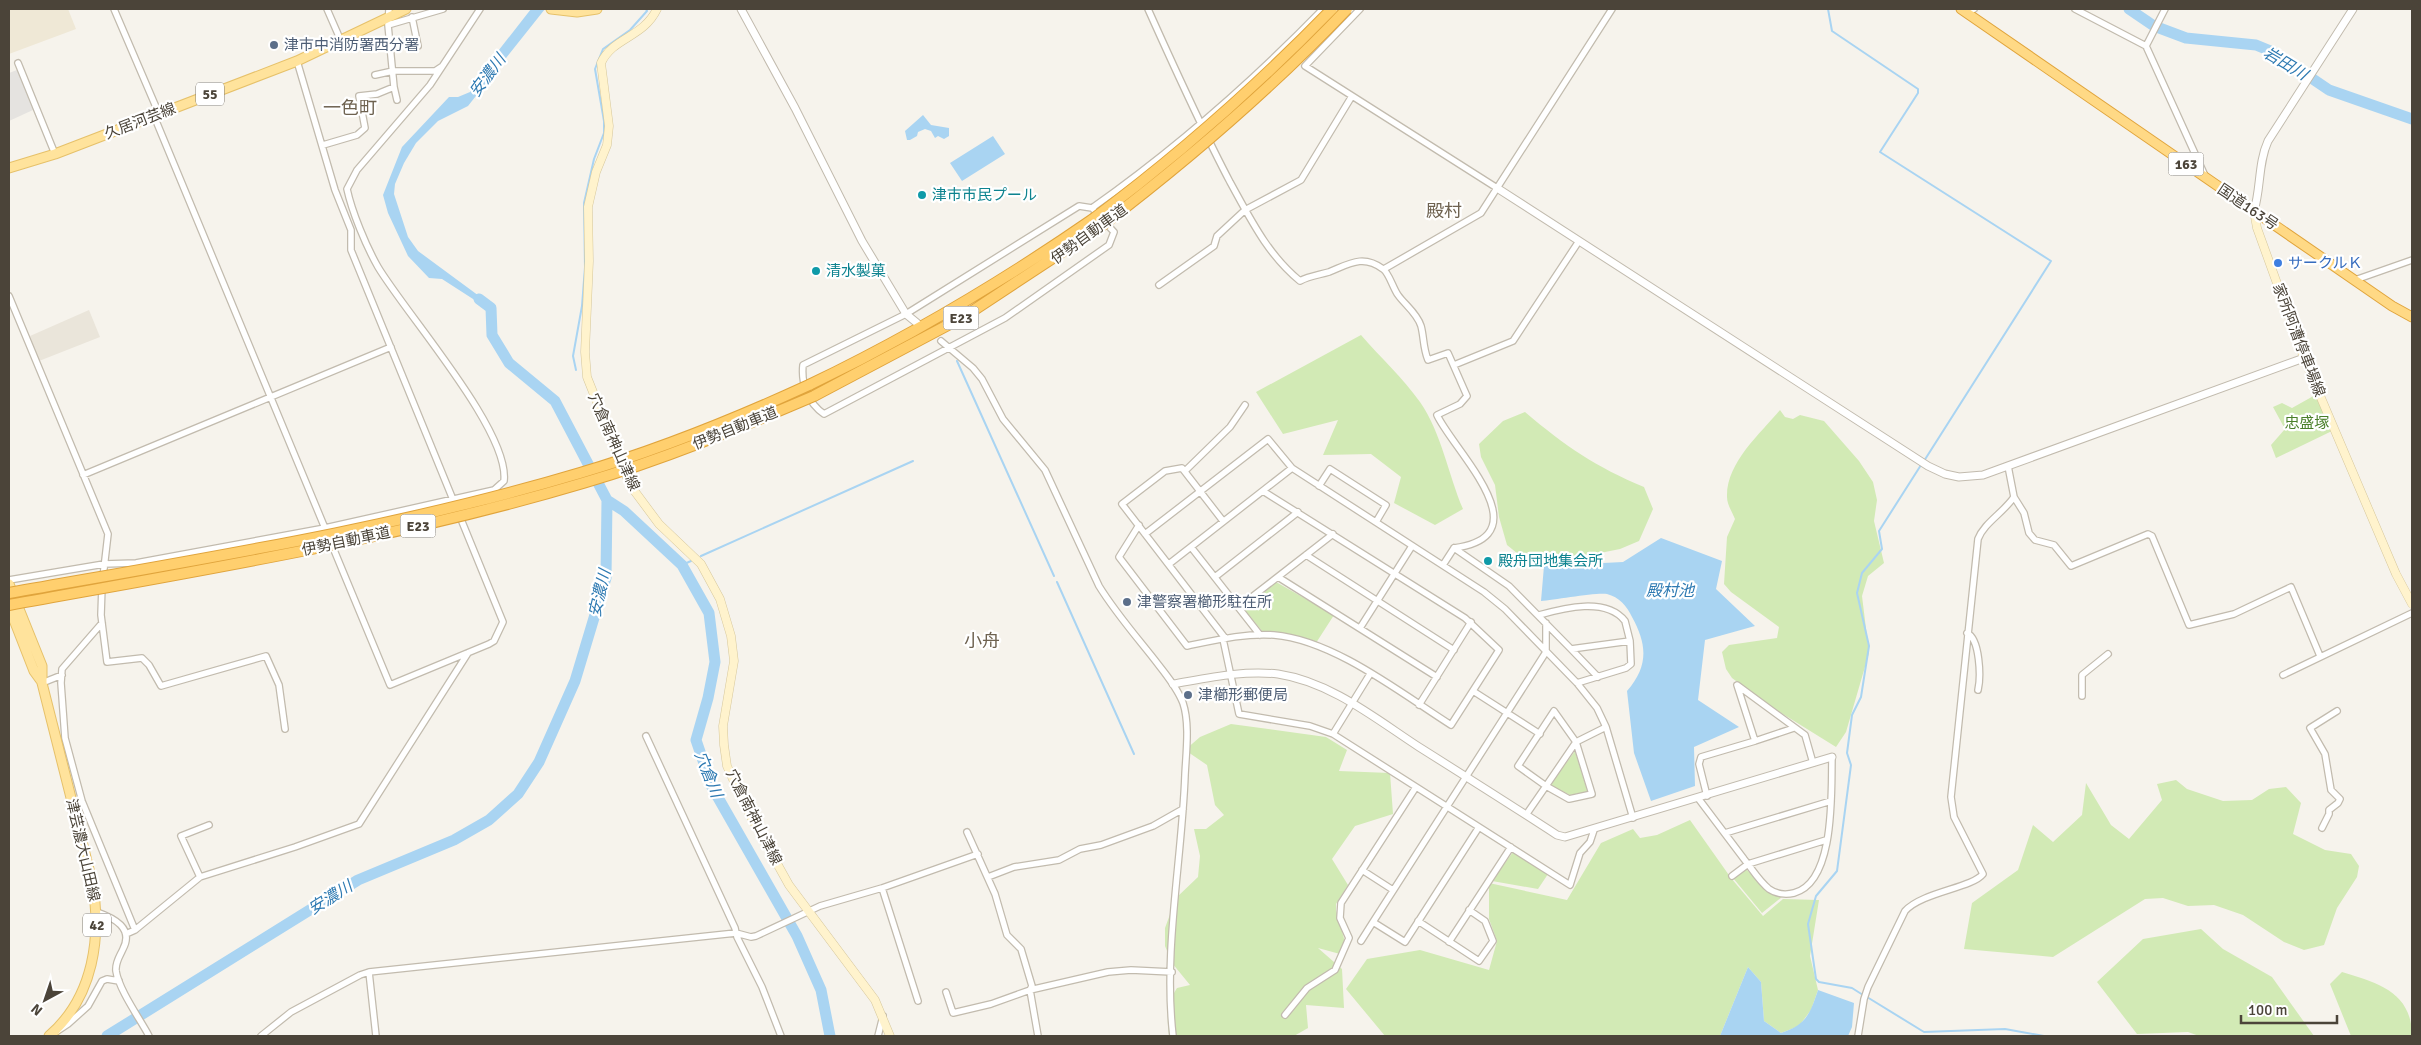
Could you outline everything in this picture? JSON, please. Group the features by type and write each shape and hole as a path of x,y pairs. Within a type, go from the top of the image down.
{"highway":[{"name":"伊勢自動車道","path":"9,606 330,545 434,523 521,501 585,483 673,452 814,396 965,316 1164,165 1223,114 1332,9"},
{"name":"伊勢自動車道","path":"9,593 317,536 518,491 669,443 809,385 904,338 959,306 1095,218 1171,173 1230,123 1347,9"},
{"name":"国道163号","path":"1967,10 2206,178 2412,317"},
{"path":"9,588 93,574 126,572"}],"main road":[{"name":"久居河芸線","path":"9,168 55,154 297,61 406,9"},
{"path":"551,9 577,12 597,9"},
{"name":"穴倉南神山津線","path":"657,9 648,25 613,47 601,64 609,126 607,145 596,172 588,207 589,261 585,352 587,377 630,484 659,524 700,564 720,599 728,622 734,655 733,672 723,726 727,766 745,806 789,885 875,1000 890,1036"},
{"name":"家所阿漕停車場線","path":"2254,211 2257,228 2304,358 2396,574 2412,604"},
{"name":"津芸濃大山田線","path":"9,584 42,666 42,683 92,881 97,912 94,948 86,983 71,1011 50,1035"},
{"name":"津芸濃大山田線","path":"9,606 34,671 42,683"}],"street":[{"path":"114,9 390,685 494,641 503,622 350,250 350,230 297,61"},
{"path":"327,9 341,41"},
{"path":"396,100 388,17 412,17 443,9"},
{"path":"9,580 104,564 136,563 325,528 454,500 498,488 504,481 505,471 499,454 465,392 378,267 347,189 357,170 417,102 480,9"},
{"path":"740,9 795,108 862,241 906,314 917,323"},
{"path":"1148,9 1199,123 1246,210 1276,259 1300,281 1314,274 1329,272 1351,261 1367,261 1384,269 1399,297 1411,309 1421,326 1423,349 1428,360 1448,353 1467,394 1466,399 1437,415 1483,483 1492,502 1493,514 1492,525 1484,537 1474,544 1454,548 1443,565"},
{"path":"1095,218 1133,179 1237,91 1323,9"},
{"path":"1360,9 1305,66 1935,470 1967,476 1983,475 2304,358"},
{"path":"1384,269 1481,213 1612,9"},
{"path":"2075,9 2146,46 2206,178"},
{"path":"2254,211 2258,198 2263,151 2353,9"},
{"path":"2146,46 2164,10"},
{"path":"412,17 418,46"},
{"path":"18,63 55,154"},
{"path":"375,74 392,71 435,71 444,64"},
{"path":"323,145 357,134 365,128 359,96 377,94 394,87"},
{"path":"1159,285 1214,246 1217,236 1246,210 1301,180 1352,96"},
{"path":"335,186 351,201"},
{"path":"1079,206 1095,218 1114,232 1109,246 1005,318 824,414 814,407 802,379 803,365 906,314 1079,206"},
{"path":"1454,365 1512,341 1579,242"},
{"path":"2356,280 2412,260"},
{"path":"9,296 108,534 104,564 102,623 107,662 142,658 149,665 161,686 266,656 279,685 284,729"},
{"path":"941,342 973,368 982,379 1003,419 1045,470 1108,602 1173,684 1186,712 1183,808 1174,907 1173,1036"},
{"path":"83,475 391,347"},
{"path":"1185,472 1230,428 1245,405"},
{"path":"1146,534 1268,439 1292,468 1494,599 1577,683 1597,708 1606,727 1634,818"},
{"path":"2008,466 2014,496 2024,514 2032,538 2054,545 2072,566 2148,534 2152,536 2189,624 2234,614 2291,587 2320,656"},
{"path":"1224,521 1182,468 1165,471 1122,504 1224,638 1239,714 1310,726 1332,734 1570,885 1580,853 1590,842 1594,830"},
{"path":"1169,564 1292,468"},
{"path":"1319,486 1330,469 1386,505 1376,522"},
{"path":"1139,525 1119,557 1187,646 1224,638 1260,635 1276,635 1304,642 1341,657 1451,725 1499,650 1471,622 1263,490"},
{"path":"1858,1036 1864,999 1905,911 1912,904 1945,890 1974,881 1983,874 1963,837 1951,807 1967,633 1978,539 1985,527 2006,509 2014,496"},
{"path":"1215,577 1298,512"},
{"path":"1239,607 1332,534"},
{"path":"1360,628 1412,546"},
{"path":"1191,547 1260,635"},
{"path":"1454,548 1498,577 1539,615 1598,676"},
{"path":"1306,555 1454,650"},
{"path":"1278,577 1436,677"},
{"path":"1539,615 1561,609 1581,607 1609,609 1625,621 1630,641 1631,664 1626,668 1577,683"},
{"path":"2283,676 2320,656 2412,613"},
{"path":"1419,705 1471,622"},
{"path":"102,623 62,669 65,738 82,801 135,930"},
{"path":"1360,941 1546,652 1546,623"},
{"path":"1967,633 1972,636 1979,659 1981,673 1978,690"},
{"path":"1571,649 1630,641"},
{"path":"149,1036 119,981 116,964 126,936 200,877 359,824 468,652"},
{"path":"2082,696 2082,675 2108,654"},
{"path":"1173,684 1230,674 1260,673 1292,677 1352,703 1557,835 1566,837 1832,757 1831,801 1824,859 1819,870 1805,888 1793,893 1777,893 1769,889 1698,798"},
{"path":"1332,734 1370,674"},
{"path":"42,683 62,675"},
{"path":"1755,741 1737,685 1794,728 1805,734 1813,763"},
{"path":"1473,691 1540,734"},
{"path":"1554,710 1576,742 1592,794 1570,798 1546,786 1518,766 1554,710"},
{"path":"2322,828 2329,810 2340,799 2331,790 2325,754 2310,728 2337,711"},
{"path":"1526,815 1576,742 1606,727"},
{"path":"1707,796 1699,764 1701,757 1794,728"},
{"path":"646,736 781,1036"},
{"path":"1285,1015 1307,988 1337,967 1349,938 1340,918 1339,907 1416,787"},
{"path":"72,803 82,801"},
{"path":"1725,833 1831,801"},
{"path":"988,877 1022,865 1059,860 1080,849 1101,845 1153,826 1183,808"},
{"path":"200,877 181,836 209,825"},
{"path":"1373,922 1405,942 1479,827"},
{"path":"968,832 988,877 1007,935 1021,949 1032,986 1030,990 1038,1036"},
{"path":"1732,876 1748,864 1826,840"},
{"path":"1449,942 1511,847"},
{"path":"261,1036 291,1012 369,972 736,933 751,937 801,917 810,911 978,854"},
{"path":"1362,870 1393,890"},
{"path":"882,888 918,1001"},
{"path":"1418,921 1479,961 1493,940 1485,921 1470,910"},
{"path":"97,912 120,923 126,936"},
{"path":"946,992 953,1013 991,1004 1030,990 1108,972 1131,970 1172,972"},
{"path":"369,972 376,1036"},
{"path":"50,1035 62,1028 83,1010 104,980 119,981"},
{"path":"878,1036 883,1016"}],"shaded area":[{"path":"9,9 68,9 76,29 9,54"},
{"path":"17,70 33,110 9,121 9,73"},
{"path":"89,310 100,337 39,361 30,336"}],"green space":[{"path":"1361,335 1413,393 1428,414 1434,427 1463,509 1435,525 1394,503 1401,477 1371,454 1323,455 1338,420 1283,434 1256,392"},
{"name":"忠盛塚","path":"2317,394 2332,431 2276,458 2271,445 2285,429 2273,407 2282,403 2292,408"},
{"path":"1780,410 1785,417 1793,419 1800,415 1824,421 1859,461 1873,482 1877,500 1874,521 1884,563 1868,576 1862,596 1869,653 1846,732 1836,747 1770,706 1732,678 1726,669 1722,652 1729,645 1777,638 1779,627 1731,592 1724,584 1727,537 1735,519 1727,497 1728,484 1738,461 1754,439"},
{"path":"1525,412 1582,455 1611,472 1644,487 1653,509 1639,541 1620,549 1540,561 1523,558 1507,545 1499,517 1495,485 1481,457 1479,444 1503,421"},
{"path":"1276,582 1334,615 1316,643 1289,635 1262,631 1244,609"},
{"path":"1231,724 1326,737 1347,750 1339,771 1390,773 1393,814 1355,826 1332,859 1348,885 1336,904 1345,942 1340,954 1318,948 1342,969 1344,1008 1306,1005 1308,1028 1294,1036 1169,1036 1168,1017 1171,1000 1177,988 1190,985 1172,963 1165,946 1165,928 1176,898 1198,877 1200,856 1194,829 1206,829 1224,815 1215,805 1207,765 1185,750 1200,737"},
{"path":"1575,751 1587,792 1570,795 1551,784"},
{"path":"2176,780 2187,789 2223,801 2252,800 2269,789 2286,787 2301,803 2293,834 2325,850 2351,854 2359,866 2357,877 2337,908 2324,945 2304,950 2284,942 2243,915 2214,905 2188,906 2163,898 2145,899 2053,957 1964,949 1972,903 2018,870 2033,825 2053,842 2082,815 2086,783 2111,825 2129,839 2162,800 2157,784"},
{"path":"1690,820 1731,878 1763,916 1783,899 1819,900 1810,956 1818,990 1811,1010 1799,1026 1781,1033 1764,1021 1761,982 1748,967 1720,1036 1385,1036 1346,989 1367,959 1420,950 1489,970 1497,941 1489,919 1489,883 1567,900 1601,843 1633,829 1640,838 1657,835"},
{"path":"1513,852 1548,874 1538,889 1492,881"},
{"path":"1746,869 1769,892 1782,897 1762,913 1733,878"},
{"path":"2201,929 2223,949 2272,977 2314,1036 2199,1036 2188,1032 2137,1034 2097,982 2143,939"},
{"path":"2342,972 2380,985 2399,999 2406,1009 2412,1036 2351,1036 2330,984"}],"water":[{"path":"531,9 545,9 468,106 438,121 416,143 404,163 395,184 394,194 408,237 418,251 494,307 487,308 442,279 429,278 408,256 388,213 383,195 402,147 449,97 458,97 470,92 488,69 495,55"},
{"path":"923,115 931,125 949,128 949,136 944,139 938,136 935,138 931,131 925,129 918,132 917,136 907,140 905,131"},
{"path":"993,136 1005,154 962,181 950,163"},
{"name":"殿村池","path":"1661,538 1722,561 1716,589 1755,626 1705,640 1698,700 1739,727 1694,747 1695,786 1651,801 1634,753 1627,691 1639,673 1643,655 1641,636 1630,613 1619,600 1607,594 1541,601 1544,566 1623,562"},
{"path":"1748,967 1761,982 1764,1021 1781,1033 1796,1026 1806,1018 1818,990 1854,1003 1852,1027 1848,1036 1720,1036"}],"waterway":[{"path":"576,370 573,356 582,306 585,267 584,203 594,159 604,133 604,121 595,69 603,49 630,30 647,11 646,9"},
{"path":"1828,9 1832,31 1918,89 1918,93 1880,152 2051,261 1924,461"},
{"name":"岩田川","path":"2129,9 2154,26 2186,38 2256,45 2273,52 2329,90 2412,119"},
{"name":"安濃川","path":"107,1036 358,880 454,840 489,820 518,794 539,762 575,681 606,578 607,500 555,401 509,363 492,335 491,308 479,299"},
{"path":"957,361 1054,576"},
{"path":"701,556 913,461"},
{"path":"1863,995 1852,988 1819,982 1816,979 1808,924 1816,896 1837,871 1851,765 1847,753 1852,715 1861,697 1869,646 1857,593 1862,573 1882,549 1879,531 1921,465"},
{"name":"穴倉川","path":"607,500 624,511 682,565 709,613 715,662 708,698 696,740 712,787 797,936 821,990 830,1036"},
{"path":"682,565 691,561"},
{"path":"1057,582 1134,754"},
{"path":"1867,997 1924,1032 2005,1029 2044,1036"}],"place":[{"name":"津市中消防署西分署","path":"274,45"},
{"name":"津市市民プール","path":"922,195"},
{"name":"サークルＫ","path":"2278,263"},
{"name":"清水製菓","path":"816,271"},
{"name":"殿舟団地集会所","path":"1488,561"},
{"name":"津警察署櫛形駐在所","path":"1127,602"},
{"name":"津櫛形郵便局","path":"1188,695"}],"district":[{"name":"一色町","path":"350,108"},
{"name":"殿村","path":"1444,211"},
{"name":"小舟","path":"982,641"}]}
